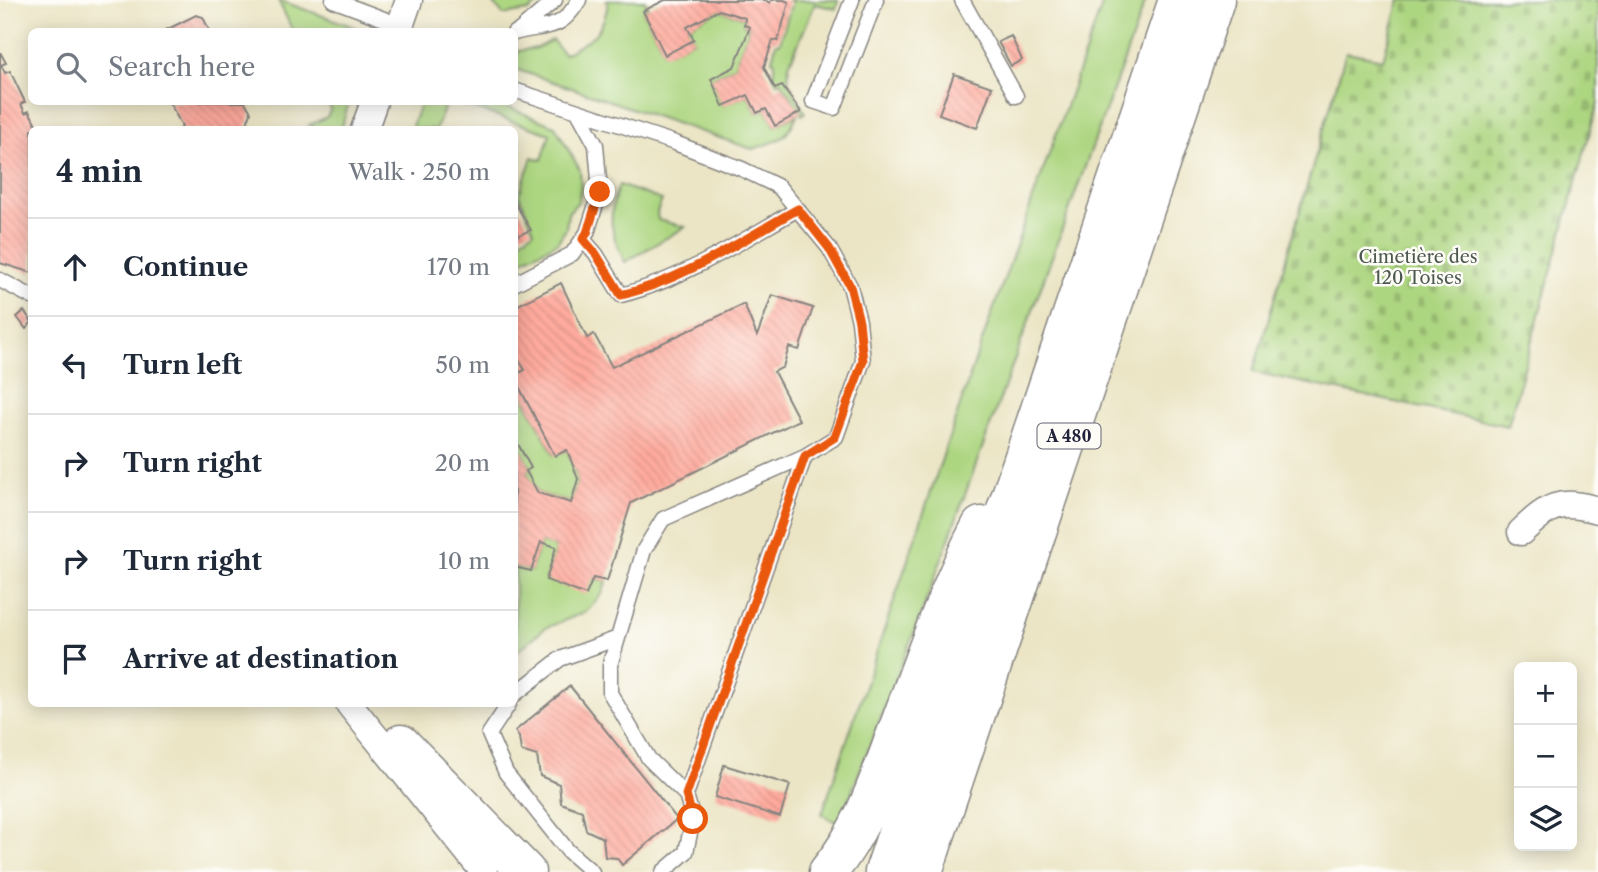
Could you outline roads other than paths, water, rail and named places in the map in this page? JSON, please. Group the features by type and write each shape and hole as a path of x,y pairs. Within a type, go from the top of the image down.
{"highway":[{"name":"A 480","path":"884,872 1178,0"},
{"name":"A 480","path":"923,872 1215,0"},
{"path":"828,872 853,837 872,798 958,570 1035,425"},
{"path":"401,744 526,872"}],"street":[{"path":"399,28 409,0"},
{"path":"365,126 372,105"},
{"path":"1521,532 1546,509 1576,504 1598,510"},
{"path":"351,707 484,872"},
{"path":"370,707 501,872"}],"lane":[{"path":"333,0 399,28"},
{"path":"518,31 555,0"},
{"path":"518,33 554,26 570,15 579,0"},
{"path":"852,0 813,101 834,108 876,0"},
{"path":"962,0 1016,96"},
{"path":"518,91 675,143 742,169 779,187 829,248 850,286 859,321 863,361 835,437 805,456 663,519 644,550 610,665 610,693 649,759 686,795 693,819 686,852 663,872"},
{"path":"518,282 572,254 587,233 600,192 596,145 578,113"},
{"path":"583,239 596,254 621,295 649,288 798,209"},
{"path":"0,280 28,295"},
{"path":"686,795 805,456"},
{"path":"518,692 560,659 618,638"},
{"path":"507,707 489,734 506,774 568,851 592,872"}],"park label":[{"name":"Cimetière des 120 Toises","path":"1418,267"}]}
